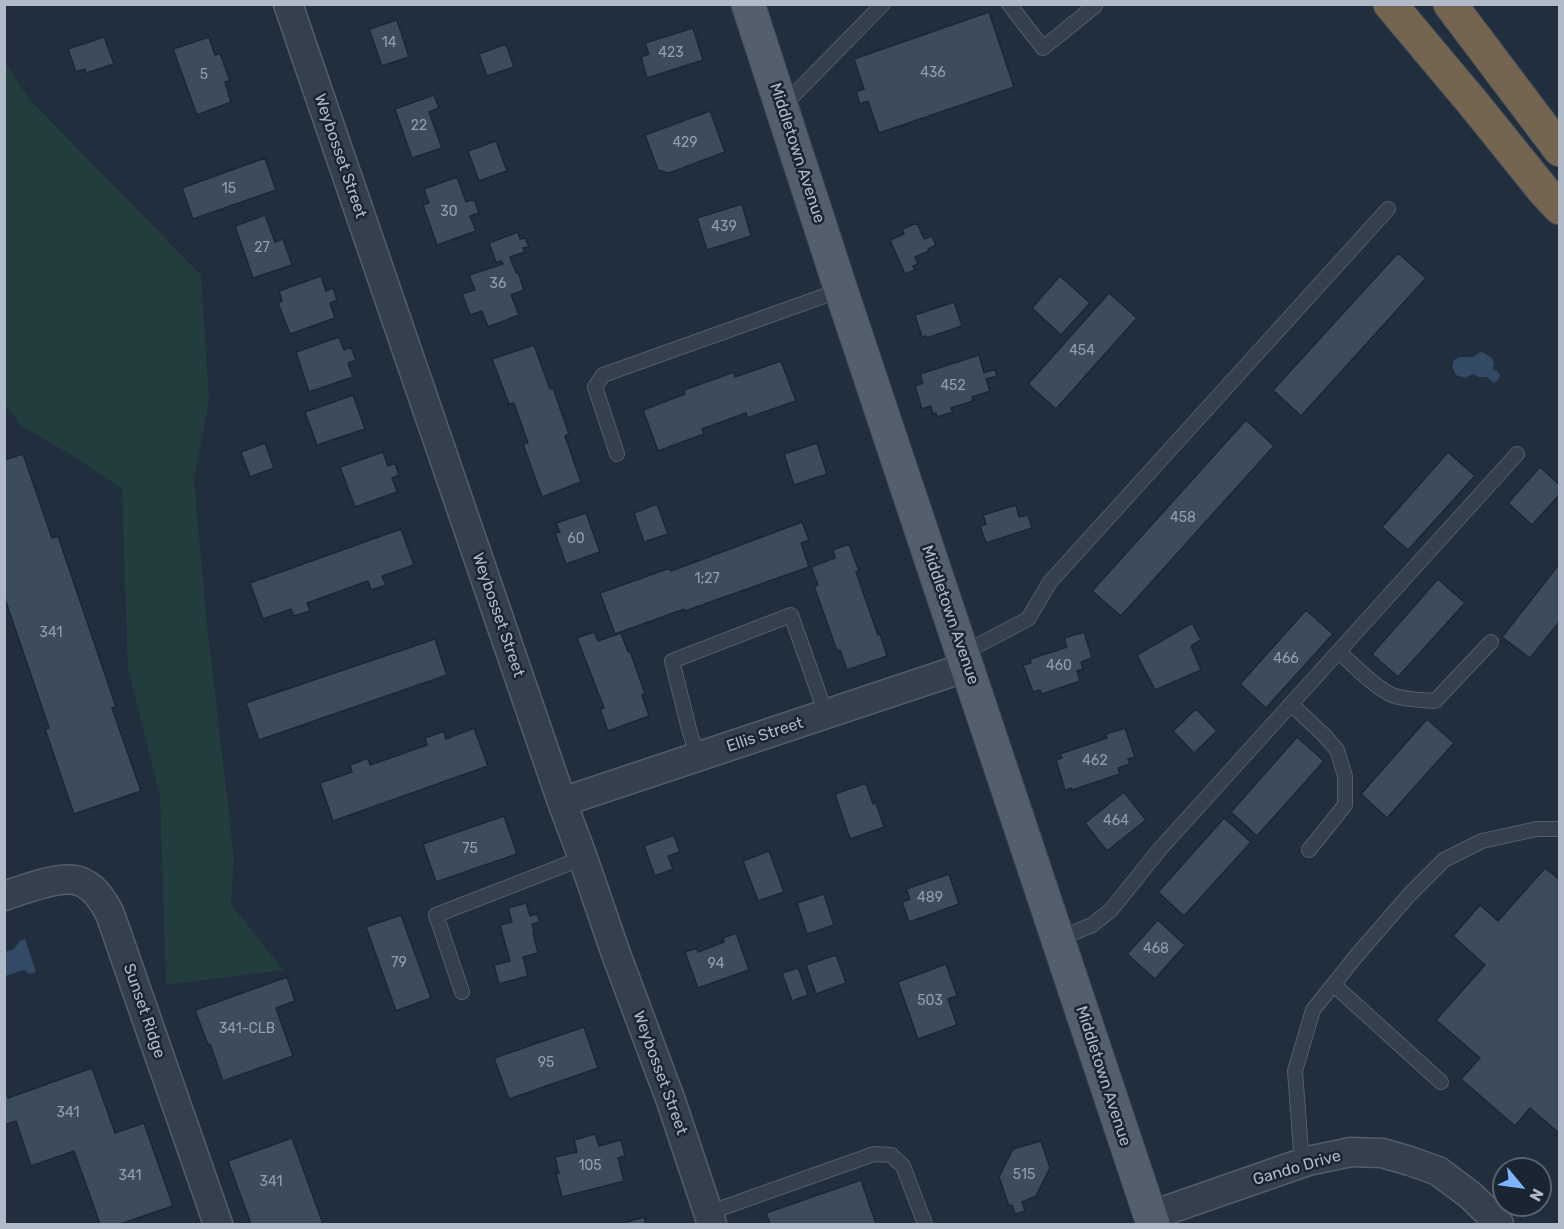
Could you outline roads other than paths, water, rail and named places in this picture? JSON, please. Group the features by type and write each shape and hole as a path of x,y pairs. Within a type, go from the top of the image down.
{"highway":[{"path":"1390,4 1560,208"},
{"path":"1450,4 1560,150"}],"main road":[{"name":"Middletown Avenue","path":"748,4 1058,939 1148,1220"}],"street":[{"name":"Weybosset Street","path":"288,4 562,802 671,1101 710,1219"},
{"name":"Ellis Street","path":"562,802 826,714 965,660"},
{"name":"Sunset Ridge","path":"4,897 52,882 74,880 92,889 106,907 218,1224"},
{"name":"Gando Drive","path":"1148,1220 1302,1164 1351,1152 1382,1153 1438,1171 1470,1195 1499,1224"}],"lane":[{"path":"781,108 883,4"},
{"path":"1009,4 1043,48 1095,6 1094,4"},
{"path":"965,660 1028,619 1050,582 1388,209"},
{"path":"617,454 595,387 603,375 842,290"},
{"path":"1058,939 1092,925 1111,910 1160,849 1517,454"},
{"path":"698,757 672,661 791,615 826,714"},
{"path":"1339,652 1372,681 1391,694 1414,700 1435,701 1491,642"},
{"path":"1292,704 1337,750 1345,776 1345,805 1309,850"},
{"path":"1302,1164 1295,1071 1313,1010 1410,894 1444,860 1482,841 1537,829 1560,829"},
{"path":"462,992 436,915 583,858"},
{"path":"1334,985 1442,1083"},
{"path":"710,1219 874,1154 891,1155 903,1166 925,1224"}],"water":[{"path":"1482,352 1492,358 1493,370 1500,375 1499,379 1494,383 1487,377 1473,374 1465,378 1456,375 1452,367 1454,360 1461,357 1472,357"},
{"path":"25,939 36,972 30,974 24,970 5,976 5,952 14,949 20,941"}]}
